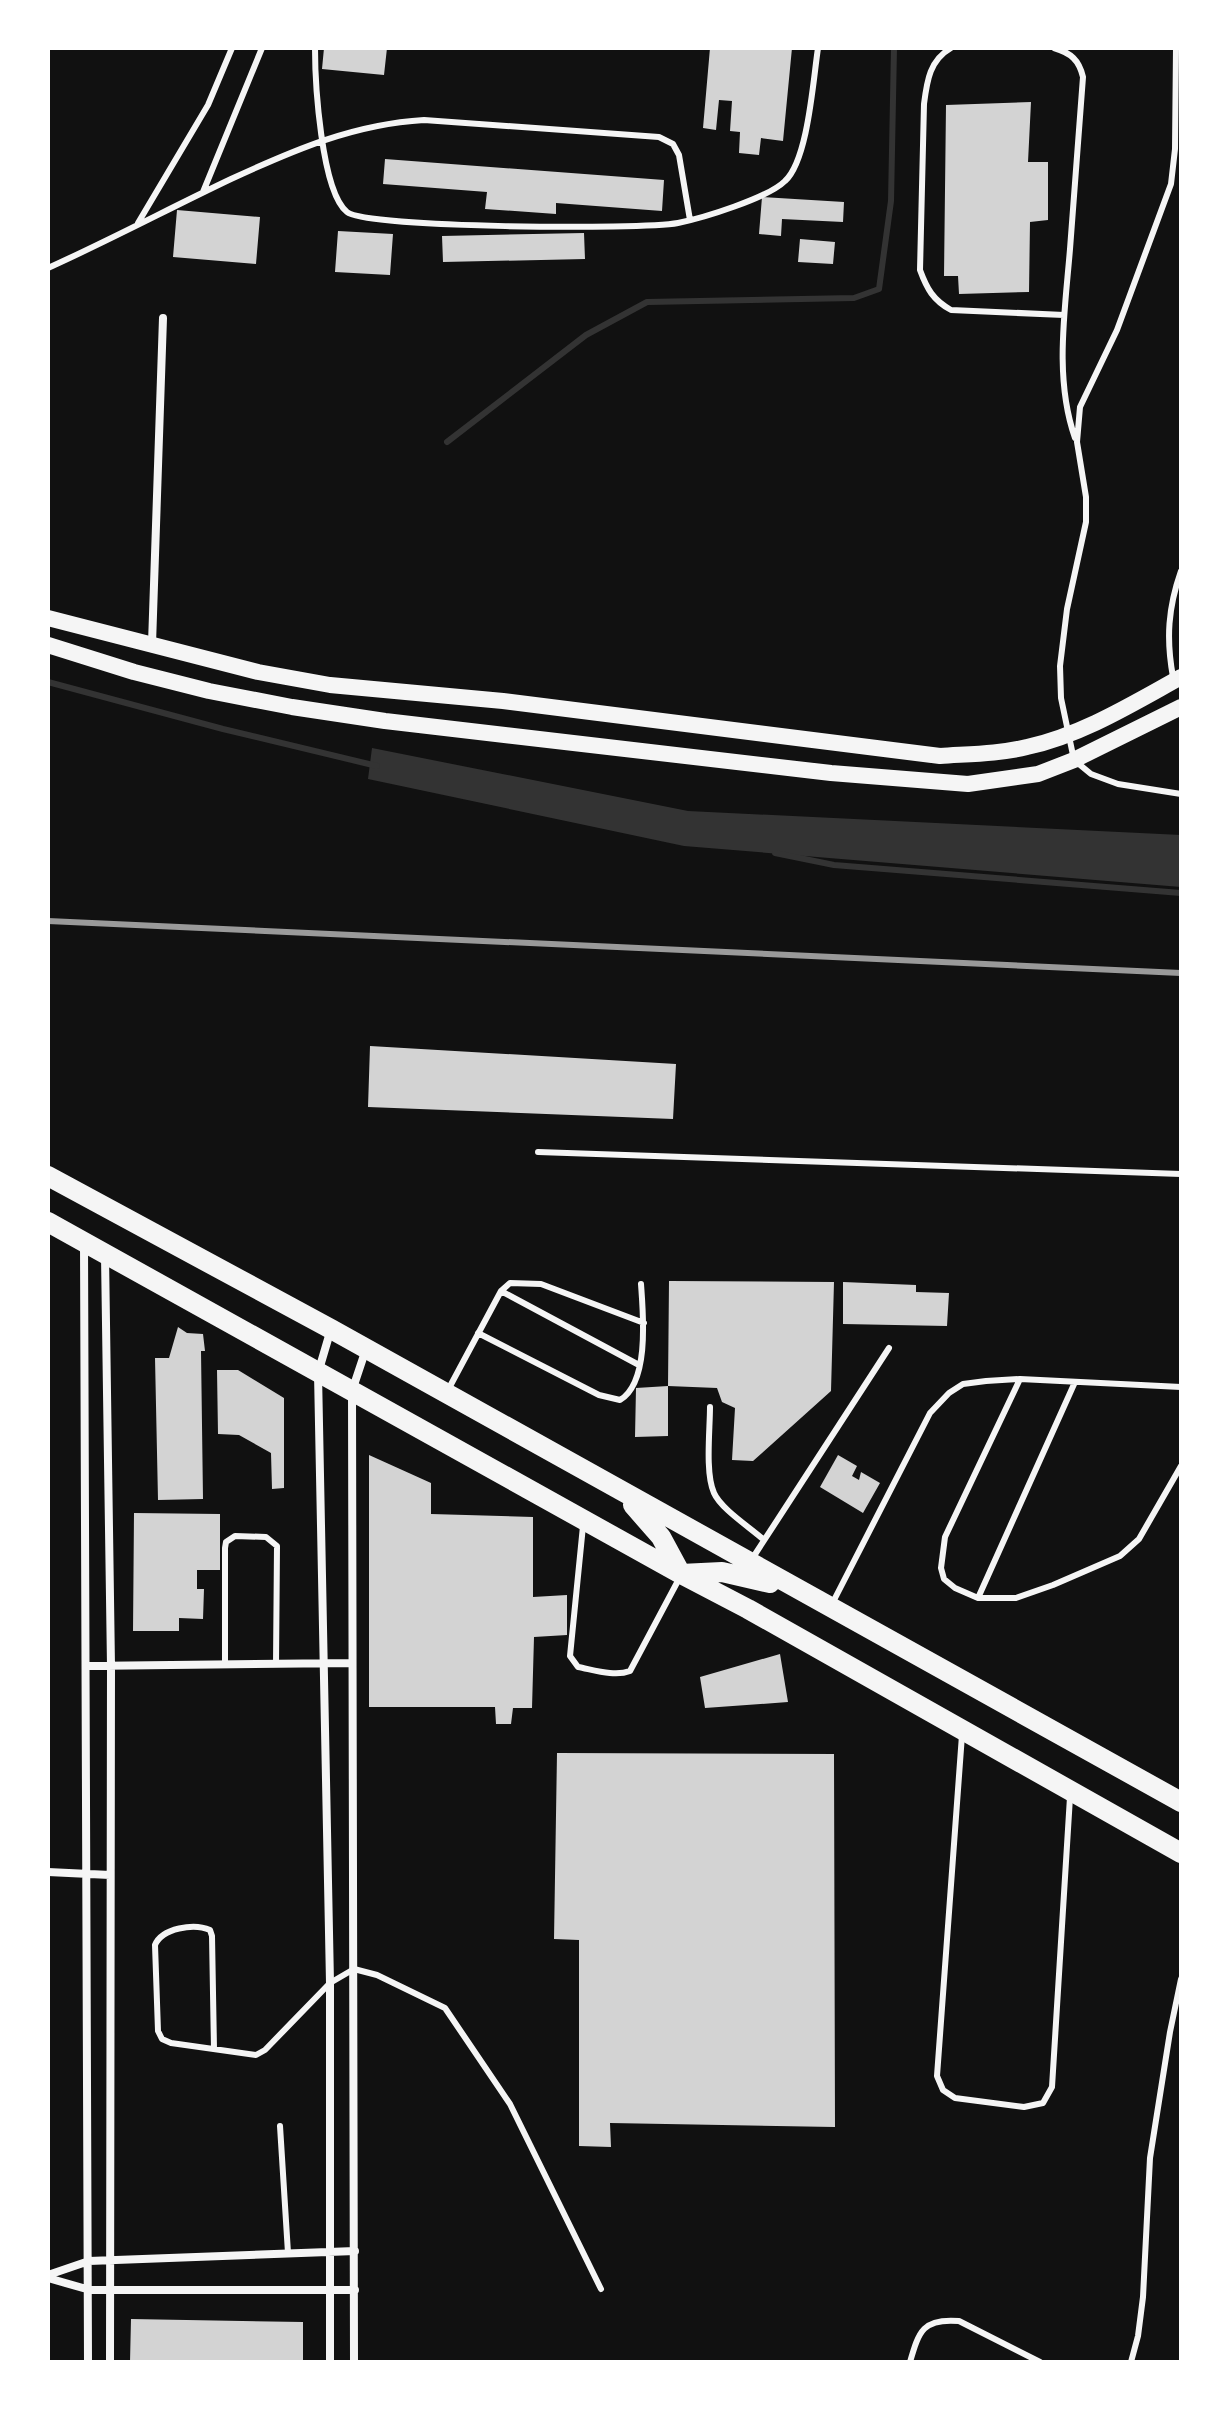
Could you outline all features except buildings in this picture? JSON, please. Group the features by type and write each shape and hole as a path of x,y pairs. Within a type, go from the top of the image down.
{"highway":[{"path":"48,1176 331,1329 1181,1802"},
{"path":"48,1222 748,1609 1181,1853"},
{"path":"613,1486 645,1516 661,1537 681,1574"},
{"path":"681,1574 722,1572 809,1595"}],"main road":[{"path":"48,618 258,672 330,685 503,701 927,754 993,753 1029,747 1100,720 1178,678"},
{"path":"48,645 179,683 292,707 385,721 831,773 968,784 1038,774 1074,760 1181,707"}],"street":[{"path":"152,645 163,318"},
{"path":"84,1242 88,2362"},
{"path":"105,1254 111,1666 110,2362"},
{"path":"330,2362 330,1983 318,1373 331,1329"},
{"path":"354,2362 352,1391 366,1349"},
{"path":"86,1666 352,1663"},
{"path":"48,1872 110,1875"},
{"path":"48,2276 89,2261 355,2251"},
{"path":"48,2276 90,2290 355,2290"}],"lane":[{"path":"138,223 208,105 232,48"},
{"path":"203,192 262,48"},
{"path":"315,48 321,141 340,205 348,214 359,218 517,226 609,227 690,220 732,207 783,184 794,171 802,150 818,48"},
{"path":"951,48 933,63 926,82 920,270 926,288 937,302 951,310 1064,315"},
{"path":"1054,48 1069,53 1080,64 1083,77 1064,315 1064,390 1068,416 1077,442 1086,497 1086,522 1067,609 1060,666 1067,734 1074,760 1091,774 1118,784 1181,794"},
{"path":"1077,442 1080,407 1128,305 1171,184 1175,149 1176,48"},
{"path":"48,268 293,150 355,129 394,122 424,120 659,137 673,144 679,155 690,220"},
{"path":"1178,678 1168,650 1168,626 1172,596 1181,571"},
{"path":"538,1152 1181,1174"},
{"path":"446,1393 501,1291 510,1283 541,1284 644,1323"},
{"path":"478,1333 611,1400 620,1400 627,1396 639,1365 644,1323 641,1284"},
{"path":"501,1291 639,1365"},
{"path":"750,1562 889,1348"},
{"path":"1020,1379 942,1549 944,1579 955,1588 978,1598 1016,1598 1120,1556 1139,1539 1181,1466"},
{"path":"830,1607 930,1413 949,1393 963,1384 1020,1379 1181,1387"},
{"path":"978,1598 1075,1382"},
{"path":"710,1407 709,1456 713,1492 721,1503 764,1540"},
{"path":"584,1519 570,1656 578,1667 624,1674 630,1671 681,1574"},
{"path":"225,1665 225,1548 226,1542 235,1536 266,1537 277,1546 276,1664"},
{"path":"962,1731 937,2076 943,2090 955,2098 1024,2107 1043,2103 1052,2087 1070,1790"},
{"path":"214,2049 210,1930 198,1927 165,1932 155,1945 158,2031 162,2039 171,2043 256,2055 265,2050 330,1983 354,1969 366,1971 436,2002 453,2018 510,2104 601,2289"},
{"path":"1131,2362 1143,2297 1150,2158 1181,1979"},
{"path":"280,2126 288,2253"},
{"path":"910,2362 916,2340 923,2329 932,2322 944,2320 959,2321 1040,2362"}],"shaded area":[{"path":"372,748 688,811 1181,835 1181,887 684,846 368,779"}],"waterway":[{"path":"447,442 586,335 647,302 854,298 879,289 891,201 894,48"},
{"path":"48,682 377,766"},
{"path":"775,853 834,865 1181,893"}],"railway":[{"path":"48,921 1181,973"}]}
